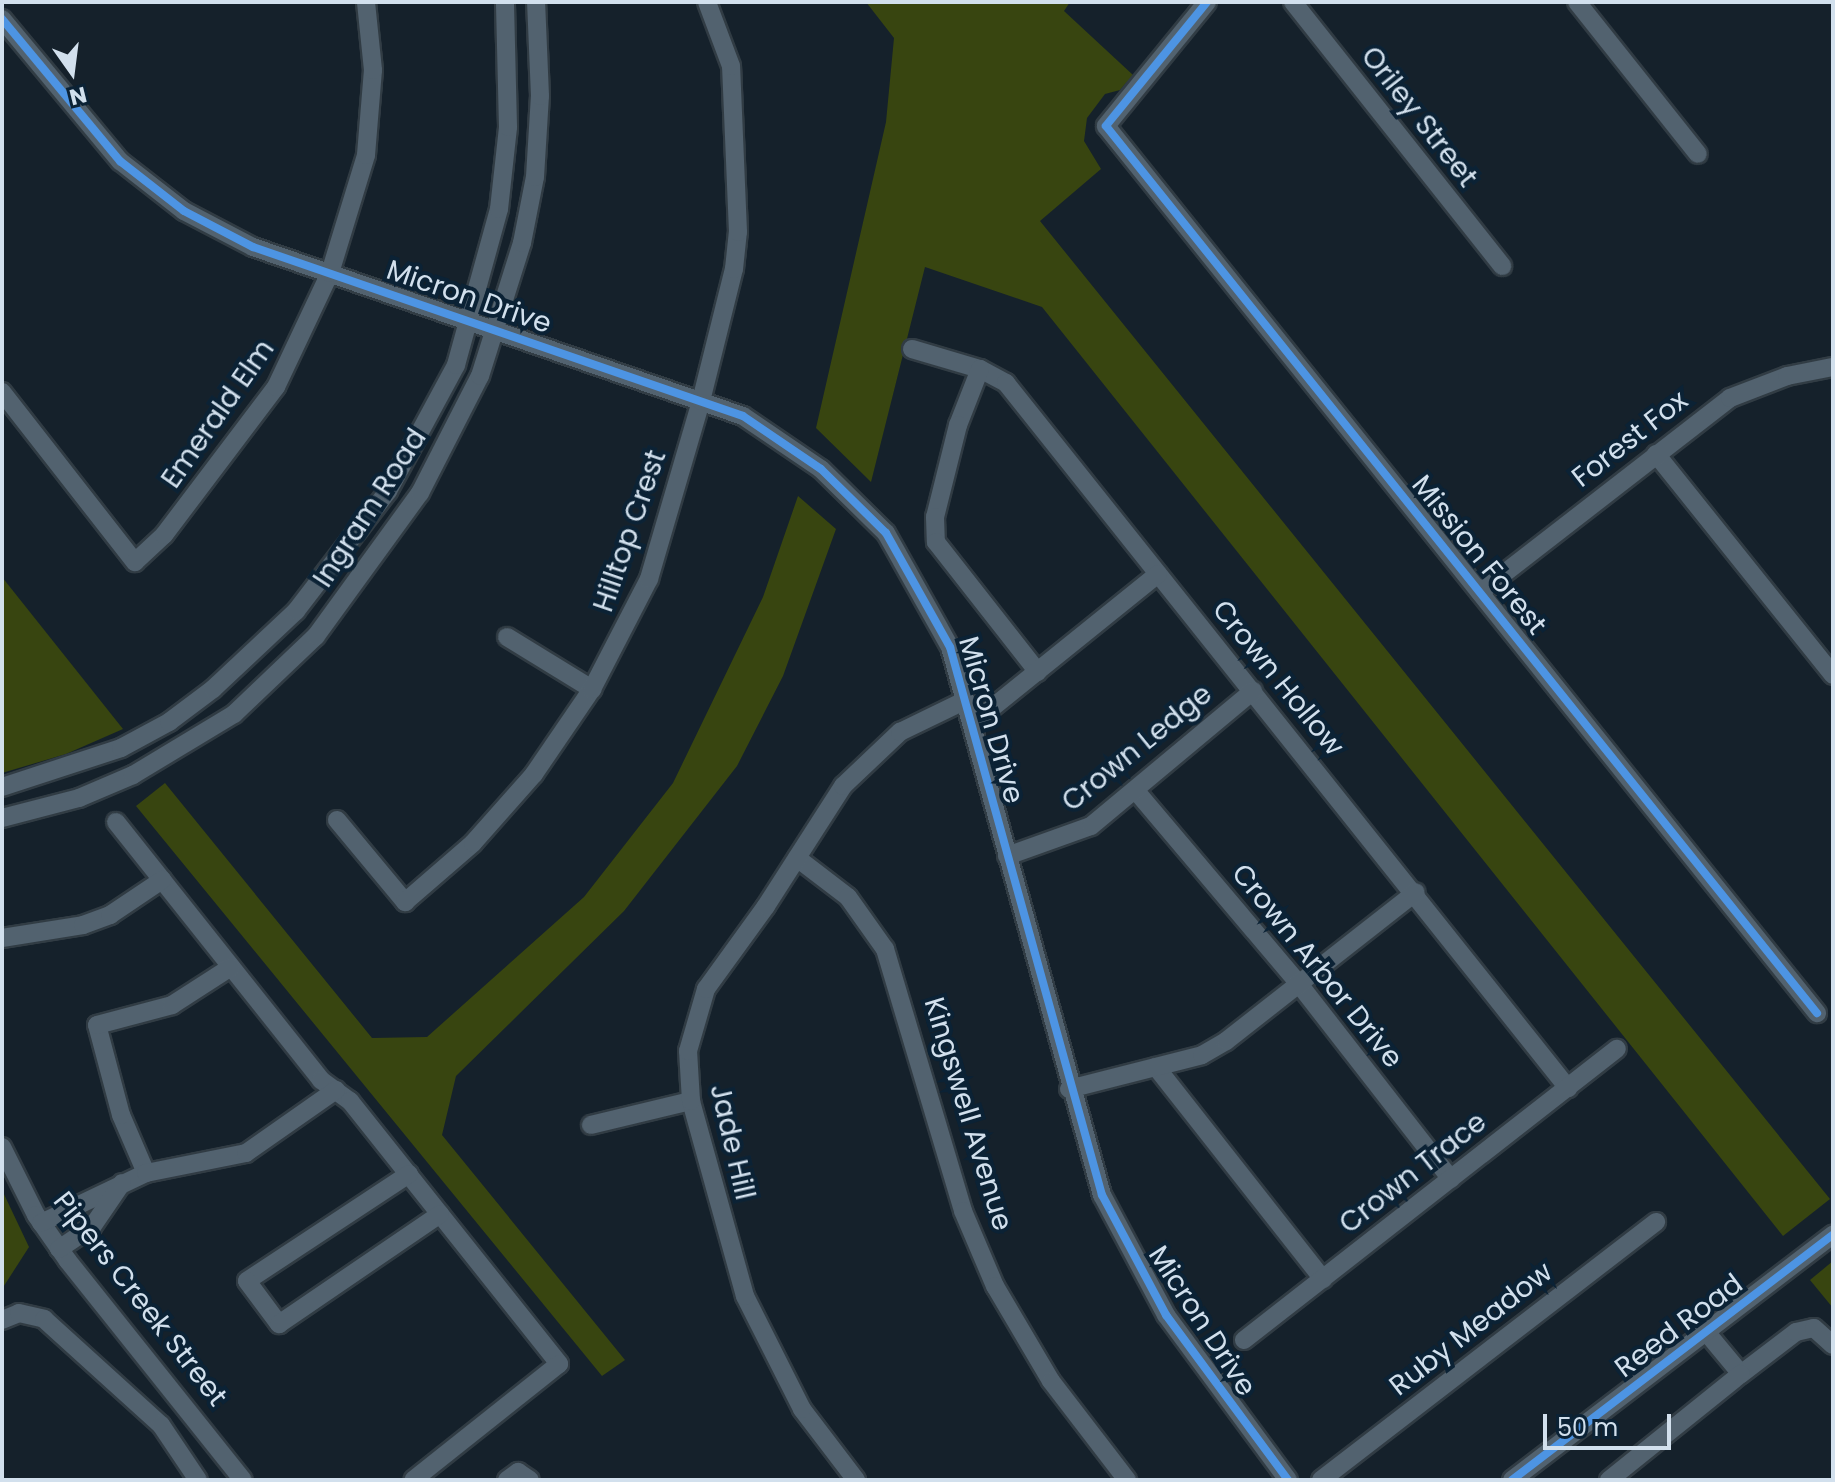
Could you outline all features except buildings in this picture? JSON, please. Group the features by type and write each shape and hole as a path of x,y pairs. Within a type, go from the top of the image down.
{"street":[{"name":"Emerald Elm","path":"2,392 135,562 194,500 276,387 330,273 366,155 373,70 366,2"},
{"name":"Ingram Road","path":"2,787 121,748 169,722 213,689 296,611 388,491 456,365 499,209 508,127 505,2"},
{"name":"Ingram Road","path":"2,818 79,798 133,775 234,714 316,636 376,558 457,424 498,328 535,177 540,96 536,2"},
{"name":"Hilltop Crest","path":"337,820 405,902 502,812 592,689 649,579 701,401 734,269 738,232 731,66 707,2"},
{"name":"Mission Forest","path":"1207,2 1106,126 1817,1013"},
{"name":"Oriley Street","path":"1293,2 1502,266"},
{"path":"1577,2 1698,154"},
{"name":"Micron Drive","path":"2,19 88,127 150,189 218,230 330,273 498,328 701,401 767,430 844,488 886,533 931,605 966,700 1069,1089 1102,1195 1139,1272 1194,1357 1285,1479"},
{"name":"Crown Hollow","path":"912,349 980,369 1006,383 1416,892 1568,1088"},
{"name":"Forest Fox","path":"1480,592 1730,398 1787,376 1833,367"},
{"path":"980,369 958,425 935,517 936,542 1038,672"},
{"path":"1656,454 1833,675"},
{"path":"972,724 1158,574"},
{"path":"507,637 592,689"},
{"path":"213,689 234,714"},
{"name":"Crown Ledge","path":"1007,856 1070,837 1136,791 1253,691"},
{"name":"Jade Hill","path":"856,1480 802,1409 745,1296 691,1101 688,1051 706,989 843,786 879,748 923,719 966,700"},
{"name":"Crown Arbor Drive","path":"1136,791 1299,984 1451,1179"},
{"path":"116,822 321,1080 350,1101 559,1364 413,1480"},
{"name":"Kingswell Avenue","path":"797,858 848,897 885,949 963,1211 995,1286 1051,1381 1127,1480"},
{"path":"2,938 83,925 110,915 162,880"},
{"path":"1069,1089 1202,1055 1226,1041 1416,892"},
{"path":"146,1173 121,1115 97,1025 172,1005 231,967"},
{"name":"Crown Trace","path":"1244,1340 1617,1049"},
{"path":"1156,1067 1323,1279"},
{"path":"41,1223 146,1173 246,1153 336,1090"},
{"path":"591,1125 691,1101"},
{"name":"Pipers Creek Street","path":"2,1147 41,1223 59,1249 243,1480"},
{"path":"409,1174 247,1281 279,1324 440,1214"},
{"path":"59,1249 99,1219 122,1183"},
{"path":"90,1199 99,1219"},
{"name":"Ruby Meadow","path":"1321,1480 1656,1222"},
{"name":"Reed Road","path":"1512,1480 1833,1235"},
{"path":"2,1320 19,1313 44,1319 161,1425 198,1480"},
{"path":"1609,1480 1796,1332 1814,1328 1833,1345"},
{"path":"1707,1333 1741,1374"},
{"path":"507,1480 518,1472 530,1480"}],"green space":[{"path":"866,2 1070,2 1064,11 1133,75 1120,90 1105,94 1087,118 1084,141 1101,169 1040,221 1830,1199 1783,1236 1042,307 925,267 871,482 816,428 886,122 894,38"},
{"path":"798,496 836,529 783,676 737,766 624,911 456,1076 442,1135 625,1360 602,1376 136,806 165,783 372,1038 427,1037 584,897 673,783 763,597"},
{"path":"2,577 123,729 66,754 2,773"},
{"path":"2,1190 29,1247 2,1289"},
{"path":"1833,1261 1833,1308 1810,1280"}],"cycle path":[{"path":"1207,2 1106,126 1817,1013"},
{"path":"2,19 120,161 184,211 253,247 743,416 821,469 886,533 950,647 1102,1195 1166,1315 1288,1480"},
{"path":"1512,1480 1833,1235"}]}
